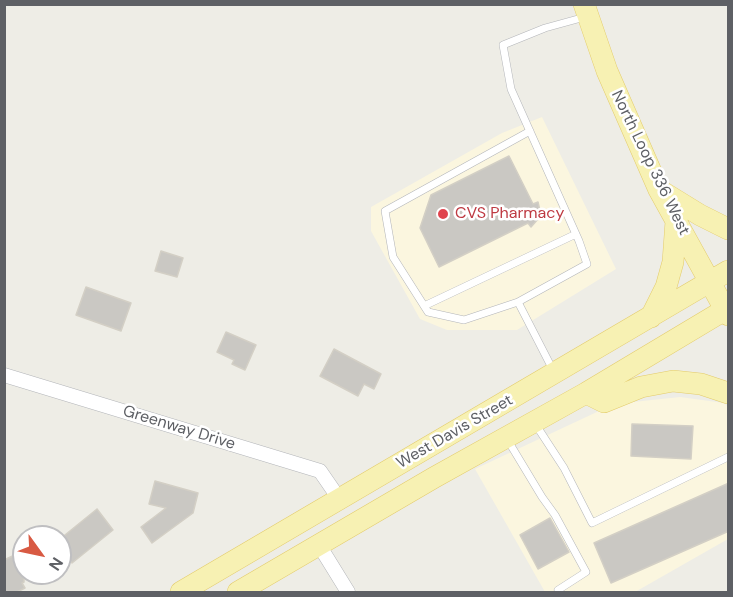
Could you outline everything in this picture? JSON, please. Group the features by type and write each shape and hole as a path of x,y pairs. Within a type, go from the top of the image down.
{"main road":[{"name":"North Loop 336 West","path":"586,11 607,71 659,190 728,311"},
{"path":"659,190 700,215 729,229"},
{"path":"651,317 671,271 676,221"},
{"name":"West Davis Street","path":"181,592 729,271"},
{"name":"West Davis Street","path":"238,592 728,311"},
{"path":"586,393 604,402 641,387 673,381 702,384 729,393"}],"street":[{"name":"Greenway Drive","path":"4,375 320,471 340,500"},
{"path":"319,545 348,592"}],"lane":[{"path":"530,131 385,211 393,257 428,312 464,320 518,302 587,264 576,234 530,131 511,89 503,45 586,11"},
{"path":"424,306 576,234"},
{"path":"518,302 555,374"},
{"path":"534,421 564,468 592,523 729,457"},
{"path":"505,437 555,515 586,573 558,590"}],"shaded area":[{"path":"542,117 616,269 517,330 447,330 420,319 371,231 371,207 502,133"},
{"path":"680,397 724,403 728,407 728,539 635,592 545,592 475,469 614,404"}],"building":[{"name":"CVS Pharmacy","path":"509,156 533,204 538,202 540,211 538,219 531,227 528,223 439,267 420,228 431,195"},
{"path":"161,251 183,258 177,277 155,271"},
{"path":"86,287 131,303 121,331 76,315"},
{"path":"226,332 256,345 245,370 232,364 234,360 217,352"},
{"path":"334,349 381,374 374,389 364,384 358,396 320,376"},
{"path":"632,424 693,426 691,459 631,456"},
{"path":"155,481 198,493 193,513 152,543 141,527 166,508 149,504"},
{"path":"729,483 729,531 611,583 594,543"},
{"path":"97,509 113,530 72,563 72,529"},
{"path":"550,518 569,552 538,569 520,535"},
{"path":"12,556 12,585 23,585 25,588 17,592 4,592 4,560"}],"place":[{"name":"CVS Pharmacy","path":"443,214"}]}
